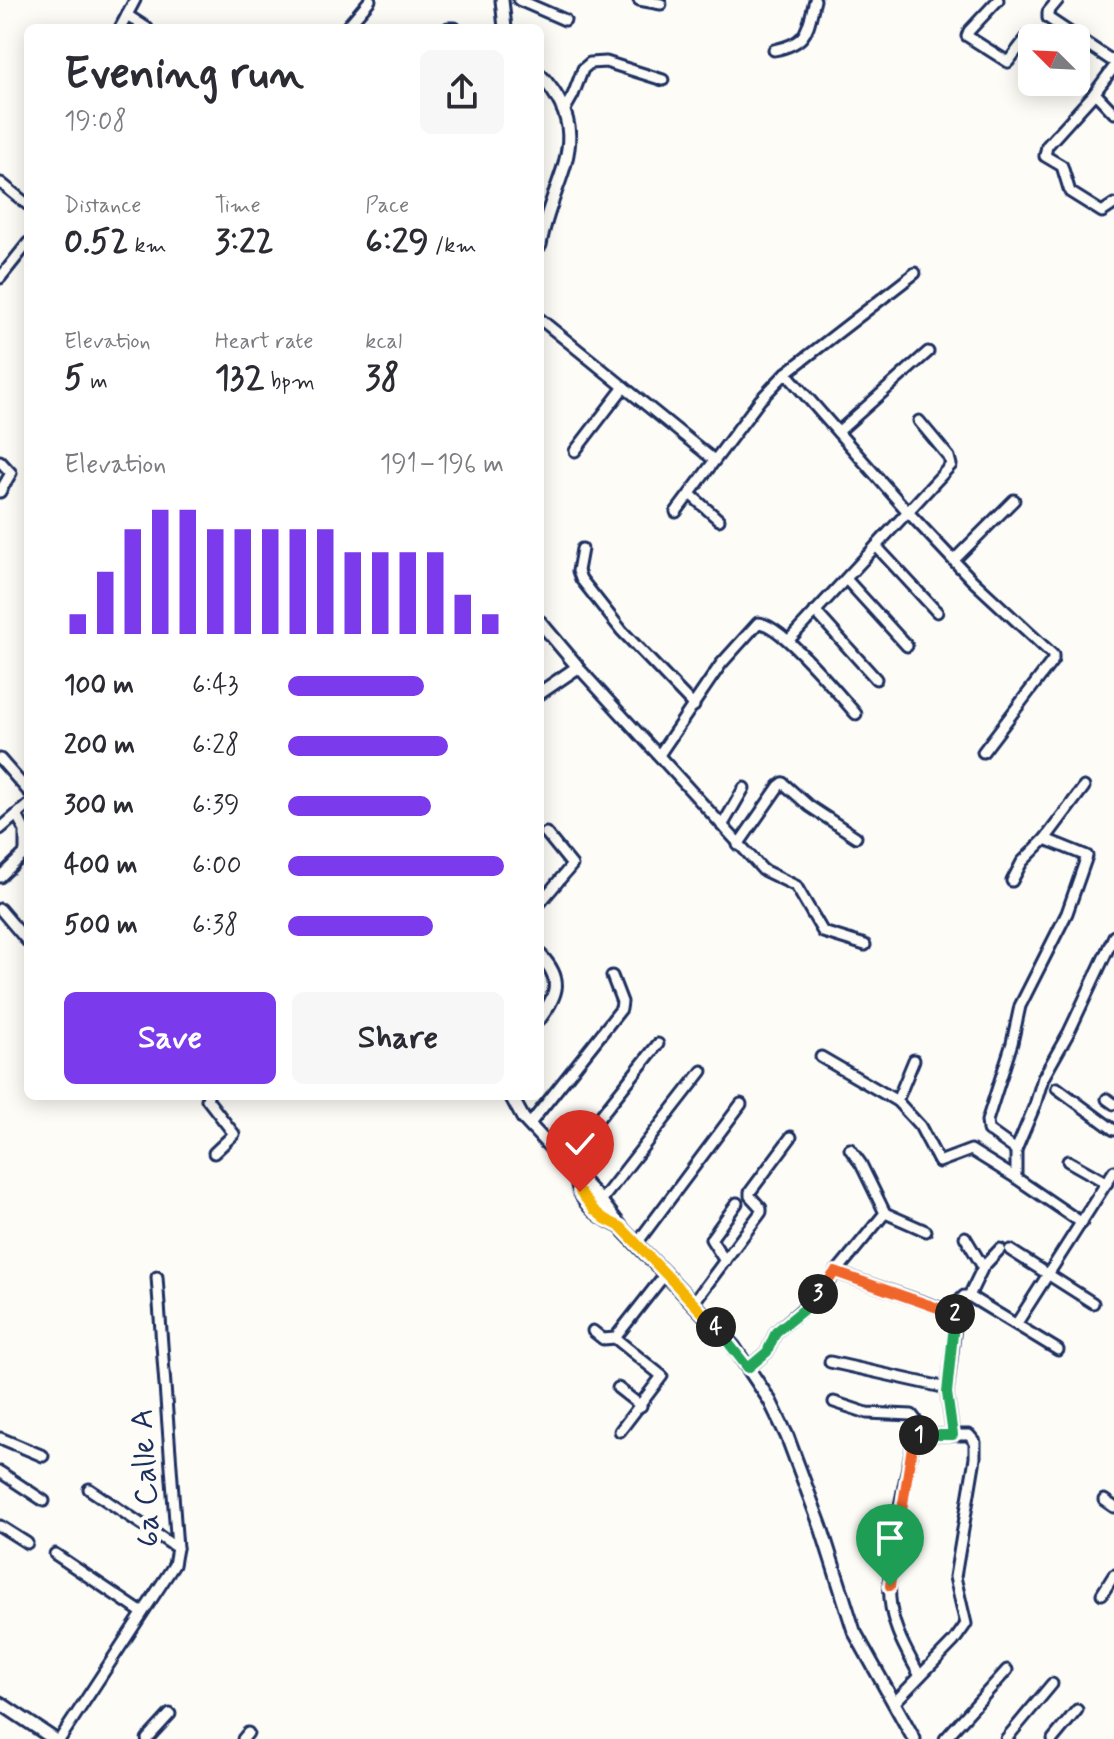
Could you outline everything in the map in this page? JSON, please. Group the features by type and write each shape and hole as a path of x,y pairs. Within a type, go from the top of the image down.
{"street":[{"path":"122,24 135,0"},
{"path":"349,24 370,0"},
{"path":"502,0 505,24"},
{"path":"519,0 565,20"},
{"path":"639,0 661,4"},
{"path":"774,50 789,47 800,39 812,20 815,0"},
{"path":"998,0 967,36 1007,62 1018,48"},
{"path":"1058,0 1048,12 1048,18 1114,65 1095,93 1046,150 1047,159 1065,170 1067,188 1073,195 1102,212 1114,204"},
{"path":"127,15 141,24"},
{"path":"564,111 583,69 590,63 606,62 663,80"},
{"path":"544,79 559,96 569,133 568,156 544,225"},
{"path":"1095,93 1114,113"},
{"path":"1,183 24,202"},
{"path":"0,278 24,248"},
{"path":"676,512 760,400 786,373 915,273"},
{"path":"544,322 714,460"},
{"path":"838,432 928,352"},
{"path":"786,373 908,512 990,599 1054,657 983,752"},
{"path":"575,451 624,387"},
{"path":"789,640 951,463 919,421"},
{"path":"0,461 11,473 0,492"},
{"path":"690,494 719,520"},
{"path":"954,560 1014,500"},
{"path":"876,546 937,612"},
{"path":"582,549 578,571 581,579 622,631 694,706"},
{"path":"846,579 907,646"},
{"path":"815,611 876,679"},
{"path":"659,755 721,664 758,623 768,624 789,640 856,714"},
{"path":"544,627 738,845 765,872 796,886 824,933 865,945"},
{"path":"544,690 578,667"},
{"path":"0,759 24,786"},
{"path":"738,845 783,783 809,806 856,837"},
{"path":"1012,881 1018,867 1045,839 1084,787"},
{"path":"722,826 744,788"},
{"path":"0,829 24,809"},
{"path":"17,815 24,829"},
{"path":"544,898 572,865 546,833"},
{"path":"1016,1150 988,1130 987,1121 1012,1043 1020,1006 1065,918 1087,856 1045,839"},
{"path":"0,877 24,857"},
{"path":"0,909 24,937"},
{"path":"1016,1178 1016,1150 1043,1078 1069,1032 1114,936"},
{"path":"544,960 551,969 556,987 544,1013"},
{"path":"529,1125 620,1012 622,1002 612,976"},
{"path":"563,1163 658,1044"},
{"path":"821,1057 897,1101 922,1129 939,1162 971,1150 1082,1223"},
{"path":"897,1101 914,1060"},
{"path":"601,1201 702,1071"},
{"path":"1057,1088 1114,1130"},
{"path":"208,1100 234,1134 214,1153"},
{"path":"513,1100 529,1125 694,1302 748,1368 774,1409 821,1527 854,1631 914,1739"},
{"path":"637,1243 741,1104"},
{"path":"694,1302 762,1210 750,1192 791,1137"},
{"path":"850,1149 861,1164 885,1213 926,1231"},
{"path":"1068,1161 1107,1183"},
{"path":"1017,1323 1114,1171"},
{"path":"577,1178 580,1192 594,1210 621,1227"},
{"path":"725,1261 711,1239 737,1203"},
{"path":"748,1368 767,1352 776,1332 803,1310 885,1213"},
{"path":"965,1237 983,1267"},
{"path":"969,1296 983,1267 1005,1249 1093,1303"},
{"path":"835,1272 955,1313"},
{"path":"615,1338 666,1273"},
{"name":"6a Calle A","path":"60,1739 174,1565 177,1548 157,1277"},
{"path":"953,1435 947,1388 959,1299 969,1296 1058,1350"},
{"path":"593,1331 603,1339 615,1338 662,1374 661,1381 620,1431"},
{"path":"830,1362 947,1388"},
{"path":"618,1388 641,1406"},
{"path":"834,1402 867,1413 913,1416 918,1435 912,1447 890,1586 891,1610 897,1630 920,1676"},
{"path":"894,1703 954,1641 966,1623 955,1577 975,1447 971,1436 918,1435"},
{"path":"0,1438 43,1456"},
{"path":"0,1472 44,1501"},
{"path":"89,1489 177,1548"},
{"path":"1104,1500 1114,1507"},
{"path":"0,1526 27,1543"},
{"path":"55,1554 141,1612"},
{"path":"1102,1594 1114,1575"},
{"path":"945,1739 1007,1670"},
{"path":"1006,1739 1052,1684"},
{"path":"0,1703 54,1739"},
{"path":"1053,1739 1077,1710"},
{"path":"147,1739 170,1714"}],"route":[{"path":"580,1192 599,1215 621,1227 694,1302 734,1347 748,1368 767,1352 776,1332 814,1299 835,1272 955,1313 947,1393 953,1435 918,1435 913,1443 890,1586"}]}
